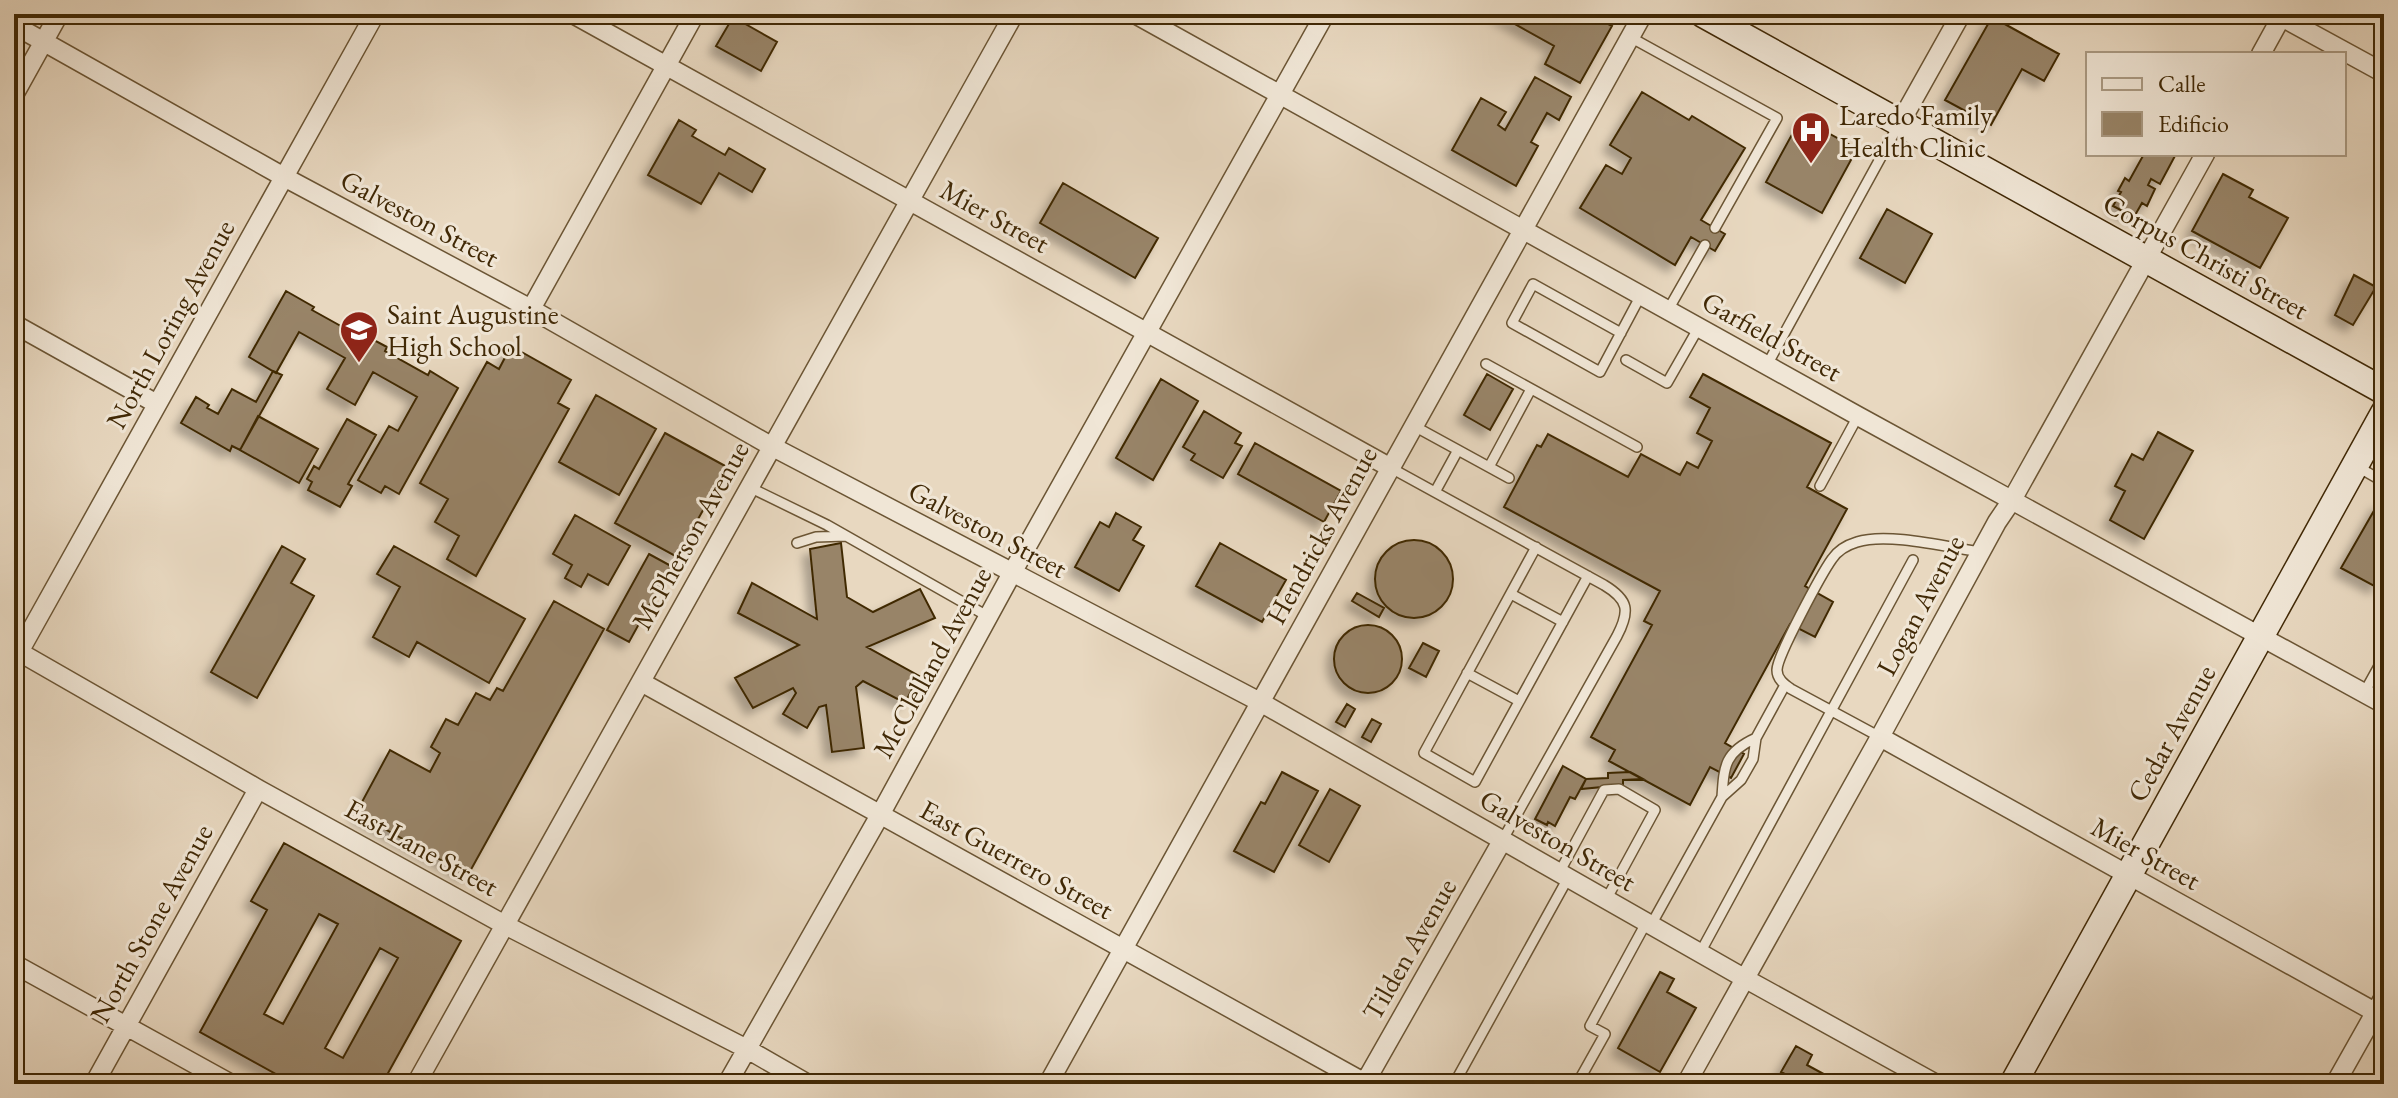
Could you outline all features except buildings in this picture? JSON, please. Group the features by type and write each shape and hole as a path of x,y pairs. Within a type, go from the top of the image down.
{"main road":[{"name":"Corpus Christi Street","path":"1703,14 2384,391"},
{"name":"Cedar Avenue","path":"2013,1084 2384,413"}],"street":[{"path":"14,95 59,14"},
{"name":"North Loring Avenue","path":"16,654 375,14"},
{"name":"Mier Street","path":"573,14 1391,468"},
{"path":"531,309 695,14"},
{"name":"McPherson Avenue","path":"416,1084 1014,14"},
{"name":"Garfield Street","path":"1135,14 2384,704"},
{"name":"McClelland Avenue","path":"727,1084 1325,14"},
{"name":"Hendricks Avenue","path":"1048,1084 1643,14"},
{"path":"1900,123 1961,14"},
{"path":"2262,52 2280,15 2384,73"},
{"name":"Galveston Street","path":"14,25 284,177 531,309 771,446 1260,702 1563,876 1936,1084"},
{"name":"Logan Avenue","path":"1686,1084 1980,552 2204,156"},
{"path":"14,324 157,404"},
{"name":"East Lane Street","path":"16,654 505,925 747,1049 808,1084"},
{"name":"East Guerrero Street","path":"641,682 1365,1084"},
{"name":"Mier Street","path":"1880,737 2129,876 2381,1009"},
{"name":"North Stone Avenue","path":"94,1084 258,789"},
{"name":"Tilden Avenue","path":"1365,1084 1502,841"},
{"path":"14,964 231,1084"},
{"path":"2335,1084 2381,1009"}],"lane":[{"path":"1630,37 1777,118 1715,228"},
{"path":"1767,365 1900,123"},
{"path":"1668,310 1705,245"},
{"path":"1621,333 1533,284 1512,323 1600,372 1621,333 1641,295"},
{"path":"1626,360 1667,383 1699,327"},
{"path":"1486,364 1637,447"},
{"path":"1489,467 1531,389"},
{"path":"1820,486 1858,416"},
{"path":"1414,426 1509,478"},
{"path":"1435,492 1458,450"},
{"path":"2355,466 2384,482"},
{"path":"1391,468 1588,576 1617,593 1624,602 1624,623 1502,841"},
{"path":"749,487 846,536 989,617"},
{"path":"797,543 816,537 846,536"},
{"path":"1880,737 1785,685 1778,675 1779,659 1817,584 1842,548 1870,539 1980,552"},
{"path":"1536,547 1424,753 1462,775 1475,782 1588,576"},
{"path":"1700,953 1913,560"},
{"path":"1511,594 1563,622"},
{"path":"2364,693 2384,657"},
{"path":"1467,673 1519,701"},
{"path":"1577,1084 1605,1034 1590,1026 1722,797 1747,769 1755,752 1756,738 1785,685"},
{"path":"1722,797 1722,777 1726,764 1740,745 1756,738"},
{"path":"1454,1084 1563,876 1604,790 1619,789 1655,810 1606,900"}],"place":[{"name":"Laredo Family Health Clinic","path":"1811,165"},
{"name":"Saint Augustine High School","path":"359,364"}]}
